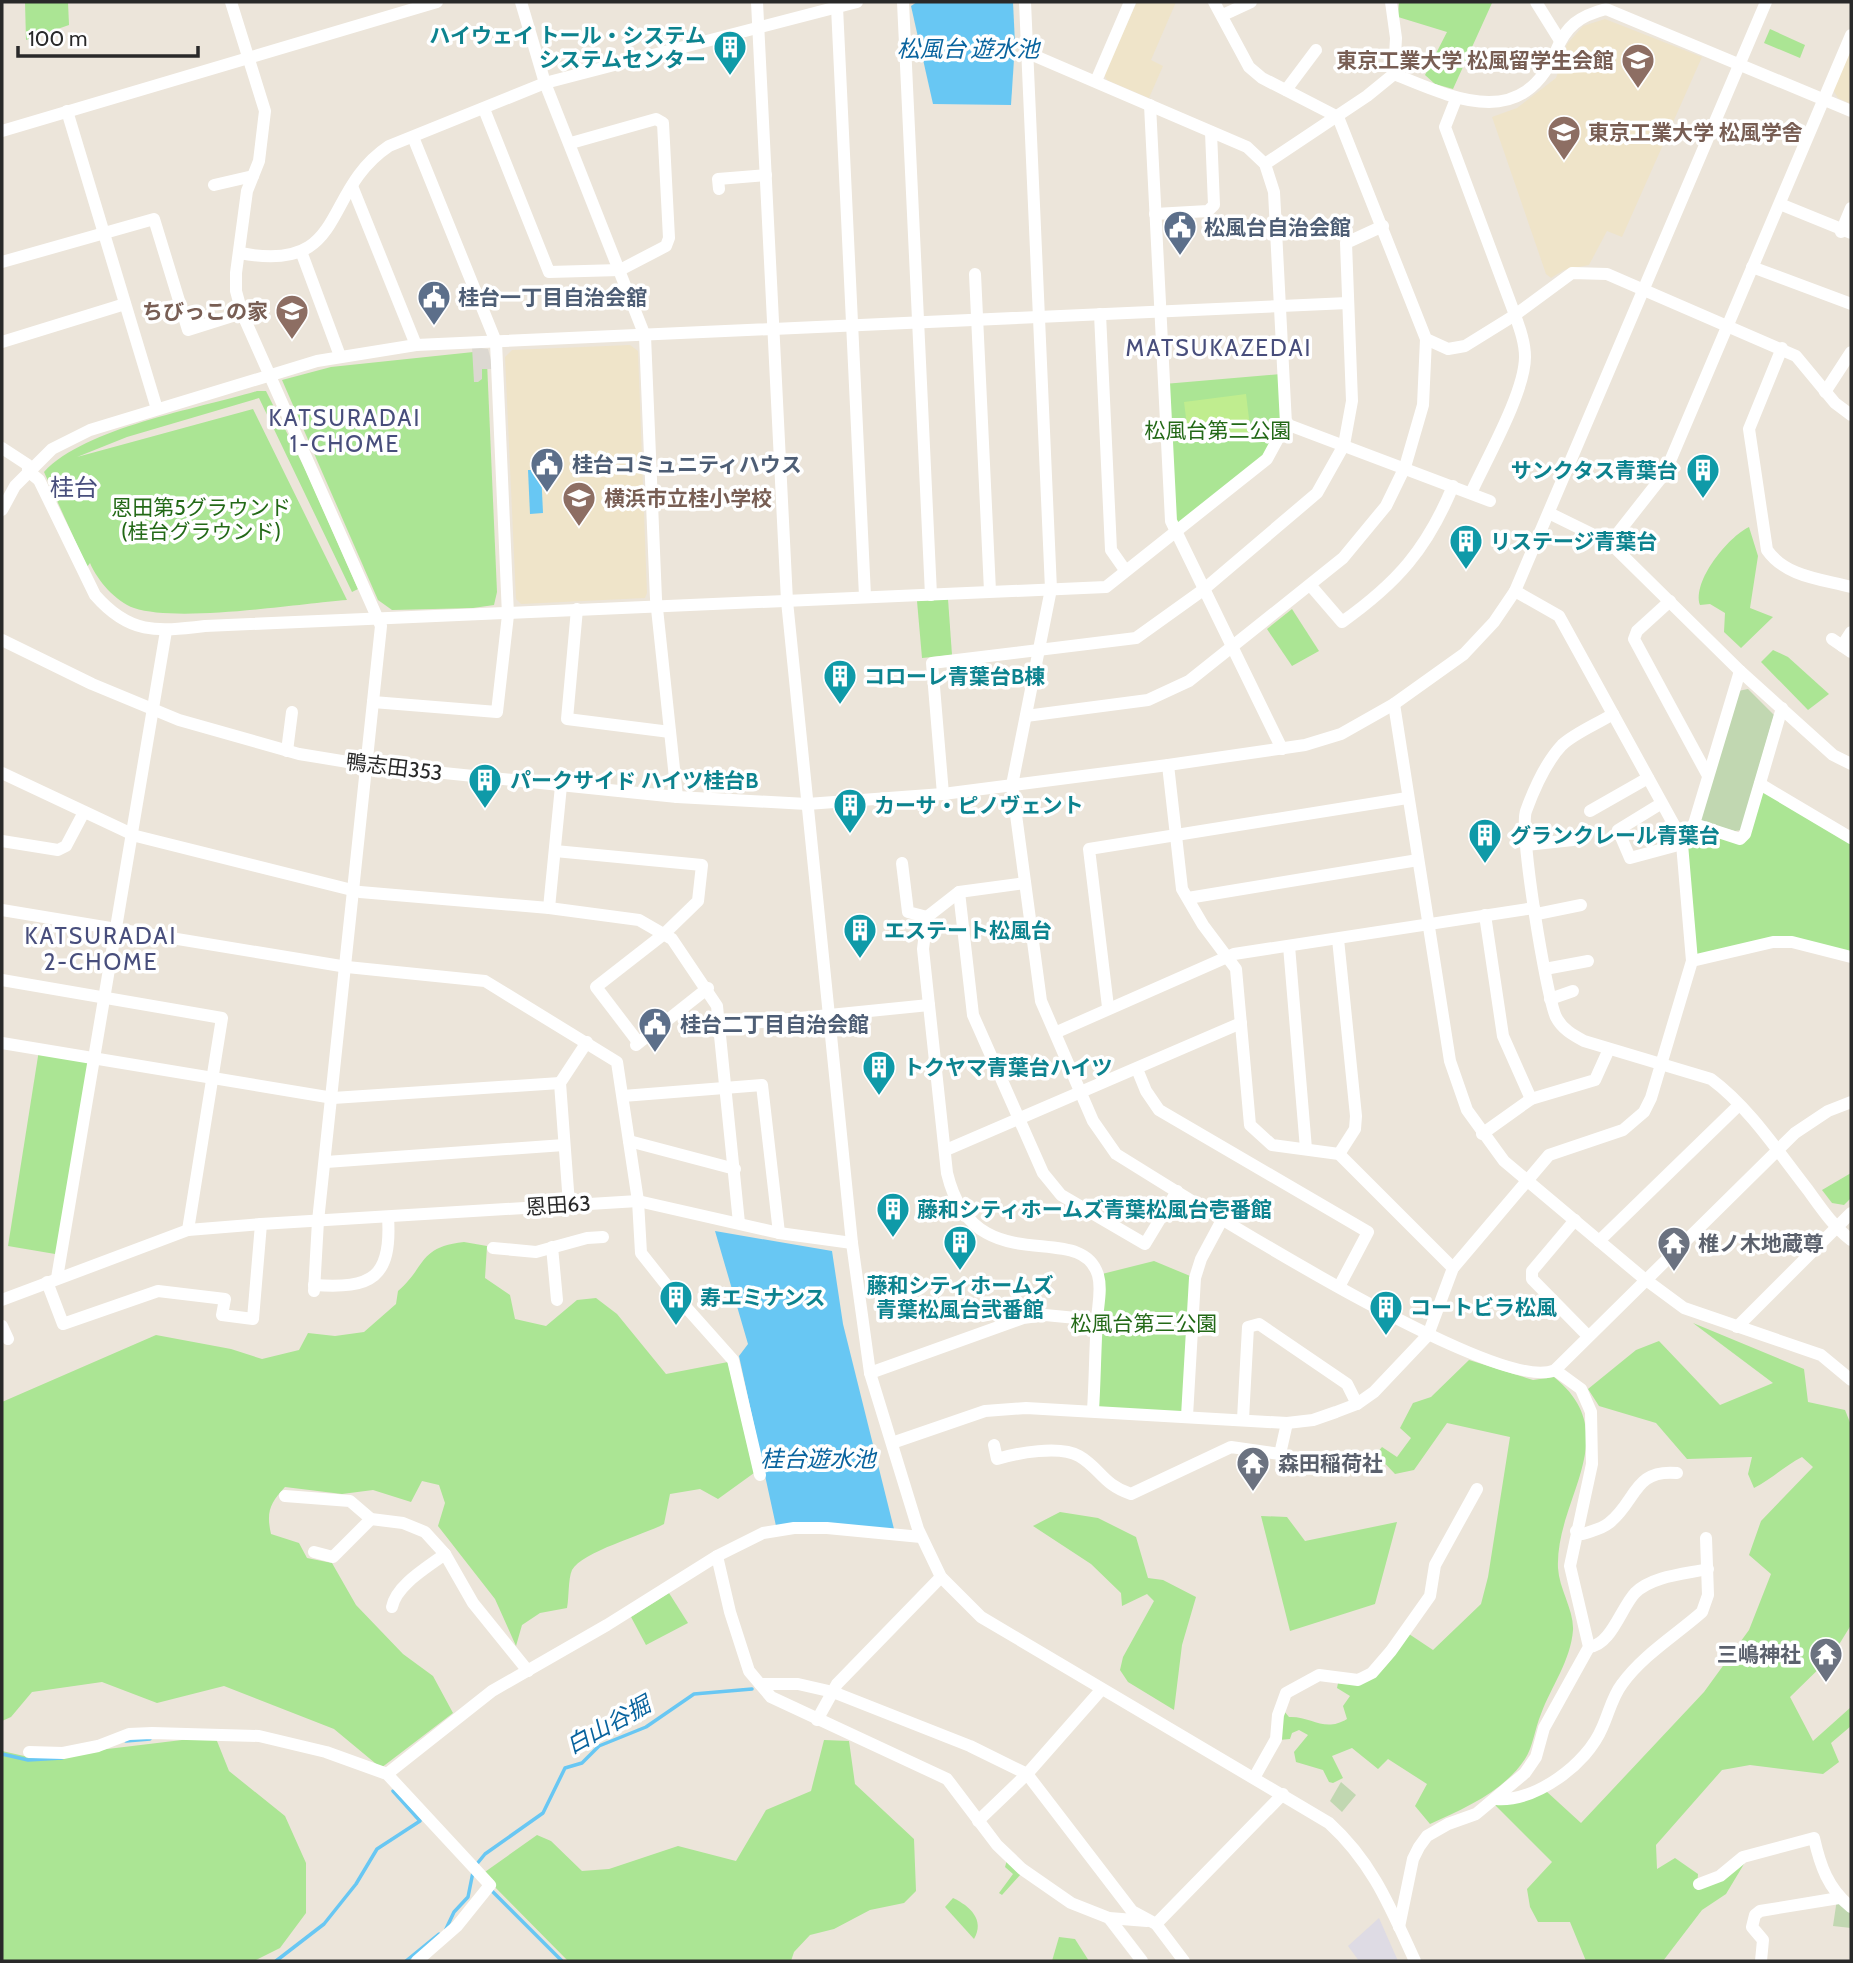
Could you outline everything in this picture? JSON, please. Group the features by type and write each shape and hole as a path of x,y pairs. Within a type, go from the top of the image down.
{"street":[{"path":"231,2 265,111 259,161 247,191 236,291 242,313 380,619 347,967 318,1221 314,1288 349,1286 370,1278 382,1269 388,1254 388,1217"},
{"path":"2,131 437,2"},
{"path":"521,2 545,83 571,143 645,336 657,606 677,797"},
{"path":"757,2 787,601 852,1243 870,1373 921,1538 941,1577 981,1617 1329,1823 1352,1844 1369,1866 1415,1961"},
{"path":"240,253 271,259 302,254 321,237 368,160 389,146 545,83 857,2"},
{"path":"903,2 931,595"},
{"path":"1026,2 1051,589 1013,785 1038,988 1093,1121 1116,1154 1428,1335 1517,1371 1547,1374 1555,1370 1777,1150 1811,1120 1851,1102"},
{"path":"1096,81 1130,2"},
{"path":"1026,716 1148,700 1189,681 1232,650 1354,547 1378,516 1405,467 1423,405 1426,339 1338,117 1262,78 1249,67 1214,2"},
{"path":"1223,15 1251,2"},
{"path":"1265,164 1338,117 1394,74 1396,38 1391,2"},
{"path":"1535,2 1559,39"},
{"name":"鴨志田353","path":"2,640 34,658 151,709 287,751 366,765 677,797 807,804 943,794 1282,749 1341,734 1394,704 1464,654 1494,622 1515,592 1766,2"},
{"path":"837,7 865,596"},
{"path":"1394,74 1456,99 1483,104 1520,95 1541,77 1559,39 1581,15 1606,9 1851,111"},
{"path":"1610,543 1665,473 1851,35"},
{"path":"1286,90 1316,50"},
{"path":"2,448 27,465 29,471 39,480 94,595 108,610 129,625 166,631 205,626 508,615 513,612 577,609 1106,587 1267,459 1286,424 1274,191 1265,164 1247,147 1028,52"},
{"path":"1456,99 1445,127 1516,315 1525,360 1516,392 1471,493"},
{"path":"1150,105 1171,521 1282,749"},
{"path":"484,109 549,272 620,270 666,246 669,239 663,123 656,119 571,143"},
{"path":"67,111 157,409"},
{"path":"1155,214 1208,211 1214,205 1211,132"},
{"path":"373,702 497,712 508,615 496,342 413,137"},
{"path":"718,179 766,175"},
{"path":"214,185 253,176"},
{"path":"352,186 416,345"},
{"path":"1780,204 1846,233 1851,208"},
{"path":"2,262 155,219 188,330 242,313"},
{"path":"943,794 932,663 1136,638 1203,590 1317,493 1344,445 1352,401 1346,243 1383,226"},
{"path":"302,254 341,356"},
{"path":"1752,267 1851,304"},
{"path":"975,274 990,591"},
{"path":"1426,339 1448,349 1465,346 1516,315 1572,274 1607,274 1796,356 1825,392 1851,415"},
{"path":"2,510 15,486 52,449 90,430 341,356 416,345 1348,303"},
{"path":"2,342 125,304"},
{"path":"1100,314 1111,550 1125,570"},
{"path":"1782,348 1749,429 1766,550 1776,563 1792,572 1850,583"},
{"path":"1825,392 1851,352"},
{"path":"1286,424 1490,501"},
{"path":"1311,586 1342,622 1383,592 1417,556 1453,486"},
{"path":"1549,513 1610,543 1740,671 1833,755 1851,764"},
{"path":"1515,592 1559,616 1682,844"},
{"path":"1670,601 1637,631 1634,639 1707,774"},
{"path":"577,609 567,719 670,732"},
{"path":"166,631 116,930 52,1280 63,1324 158,1291 225,1299 222,1315 253,1319 261,1224"},
{"path":"1842,646 1851,632"},
{"path":"892,1443 985,1411 1026,1408 1287,1423 1313,1420 1357,1404 1393,1375 1428,1335 1452,1268 1549,1155 1623,1130 1633,1124 1651,1098 1692,961 1682,844 1685,833 1694,824 1740,671"},
{"path":"1394,704 1450,1061 1467,1110 1482,1135 1526,1180 1684,1308 1821,1355 1851,1380"},
{"path":"1694,824 1740,839 1745,834 1782,708"},
{"path":"287,751 292,712"},
{"path":"1613,714 1563,744 1550,761 1525,813 1523,825 1535,911 1550,999 1557,1019 1569,1033 1609,1049 1711,1079 1739,1105 1836,1228 1851,1240"},
{"path":"1168,765 1182,889 1203,925 1229,956 1236,969 1250,1125 1272,1145 1339,1154 1452,1268"},
{"path":"2,773 131,833 355,888 360,892 549,908 639,920 672,939 708,988 717,1006 739,1223"},
{"path":"1590,811 1648,778"},
{"path":"1760,784 1851,838"},
{"path":"549,908 561,786"},
{"path":"1108,1007 1089,849 1407,798"},
{"path":"1662,803 1618,830 1630,858 1682,844"},
{"path":"2,841 58,850 66,846 84,812"},
{"path":"1526,845 1573,840"},
{"path":"555,851 702,865 698,901 663,934 596,987 637,1043 708,988"},
{"path":"1188,898 1418,860"},
{"path":"902,863 908,912 927,918"},
{"path":"1025,883 959,892 927,918 923,949 946,1150 953,1197 979,1230 1009,1243 1076,1251 1098,1275 1093,1410"},
{"path":"959,892 973,1015 1043,1173 1061,1195 1145,1244 1177,1191"},
{"path":"1057,1032 1108,1007 1229,956 1428,922 1581,905"},
{"path":"2,910 347,967 485,981 619,1060 638,1201 641,1253 667,1287 733,1360 760,1475"},
{"path":"1485,915 1503,1036 1531,1100"},
{"path":"1338,939 1356,1116 1355,1129 1339,1154"},
{"path":"1692,961 1773,942 1792,942 1851,957"},
{"path":"1289,946 1306,1149"},
{"path":"1545,969 1588,961"},
{"path":"2,980 222,1018 215,1078 188,1230"},
{"path":"1550,999 1573,991"},
{"path":"721,1026 929,1005"},
{"path":"946,1150 1241,1023"},
{"path":"569,1204 560,1083 587,1042"},
{"path":"2,1044 333,1098 560,1083"},
{"path":"1482,1135 1531,1100 1595,1080 1609,1049"},
{"path":"1137,1069 1146,1091 1159,1110 1367,1232 1339,1285"},
{"path":"623,1096 762,1085 779,1233"},
{"path":"1599,1241 1739,1105"},
{"path":"629,1141 734,1169"},
{"path":"326,1162 564,1145"},
{"name":"恩田63","path":"2,1300 188,1230 261,1224 638,1201 779,1233 852,1243"},
{"path":"1737,1326 1851,1213"},
{"path":"1187,1416 1195,1278 1201,1259 1223,1218"},
{"path":"1575,1220 1532,1271 1532,1279 1588,1336"},
{"path":"493,1248 536,1252 603,1237"},
{"path":"552,1247 557,1300"},
{"path":"870,1373 1023,1318 1045,1315 1097,1320"},
{"path":"1243,1419 1248,1327 1259,1324 1347,1384 1357,1404"},
{"path":"1399,1927 1413,1858 1419,1847 1427,1836 1448,1824 1476,1814 1525,1773 1536,1757 1544,1728 1589,1647 1570,1566 1592,1464 1591,1412 1581,1389 1555,1370"},
{"path":"994,1445 997,1459 1045,1451 1078,1455 1113,1488 1131,1494 1231,1447 1280,1454 1287,1423"},
{"path":"1576,1531 1583,1534 1611,1522 1645,1478 1654,1473 1677,1473"},
{"path":"1255,1778 1276,1740 1278,1715 1286,1693 1319,1675 1358,1680 1372,1673 1391,1651 1430,1596 1435,1565 1477,1489"},
{"path":"285,1496 350,1501 371,1519 403,1523 425,1532 445,1554 473,1604 528,1671"},
{"path":"314,1552 333,1557 371,1519"},
{"path":"387,1774 492,1691 717,1556 763,1533 794,1528 921,1538"},
{"path":"392,1607 394,1598 413,1578 445,1554"},
{"path":"717,1556 749,1671 780,1703 947,1779 997,1845 1023,1869 1071,1903 1109,1918 1152,1923"},
{"path":"1496,1799 1518,1796 1558,1780 1567,1773 1597,1737 1622,1684 1702,1612 1708,1595 1708,1569 1646,1585 1635,1593 1601,1643 1589,1647"},
{"path":"817,1720 837,1684 941,1577"},
{"path":"760,1684 798,1684 833,1692 970,1746 1027,1774 1132,1911 1152,1923 1184,1961"},
{"path":"978,1821 1027,1774 1101,1690"},
{"path":"29,1752 73,1751 98,1746 129,1734 259,1736 326,1752 387,1774 489,1885 457,1926 417,1961"},
{"path":"1152,1923 1283,1794"},
{"path":"1699,1884 1720,1876 1743,1857 1814,1838 1821,1868 1839,1898 1851,1907"},
{"path":"1761,1961 1763,1940 1752,1927 1755,1915 1760,1911 1839,1898"},
{"path":"1109,1918 1142,1961"}],"shaded area":[{"path":"1137,2 1176,2 1151,60 1163,66 1149,98 1107,80 1104,74"},
{"path":"1605,19 1702,57 1622,237 1607,231 1589,265 1564,270 1551,278 1546,274 1492,117 1517,108 1556,78 1567,44 1583,26"},
{"path":"1851,49 1851,104 1838,98 1833,90"},
{"name":"横浜市立桂小学校","path":"630,345 638,351 647,593 645,598 521,604 516,599 505,357 512,350"},
{"path":"472,347 488,349 492,363 492,369 482,369 482,379 478,382 474,382"},
{"path":"1379,1918 1398,1961 1359,1961 1348,1946"}],"green space":[{"path":"25,2 68,2 69,25 26,40"},
{"path":"1399,2 1492,3 1453,89 1435,84 1425,75 1447,32 1398,17"},
{"path":"1770,29 1805,45 1800,58 1764,43"},
{"path":"483,351 487,362 497,592 494,605 392,610 378,600 282,380 331,367"},
{"name":"松風台第二公園","path":"1281,374 1286,424 1267,459 1175,531 1164,384"},
{"name":"恩田第5グラウンド (桂台グラウンド)","path":"257,391 266,391 306,471 358,589 352,592 259,398 127,437 77,457 253,409 347,600 179,614 154,612 127,605 102,583 90,563 87,567 44,472 63,456 114,431"},
{"path":"1246,394 1251,435 1189,442 1184,402"},
{"path":"1749,527 1758,556 1750,608 1773,617 1741,648 1724,632 1725,613 1710,604 1700,605 1699,595 1706,572 1722,550"},
{"path":"948,599 952,655 922,658 917,601"},
{"path":"1292,609 1319,651 1292,666 1267,629"},
{"path":"1773,650 1788,657 1829,694 1808,710 1761,662"},
{"path":"1748,689 1774,715 1741,830 1735,831 1699,822 1738,691"},
{"path":"1760,784 1851,838 1851,957 1792,942 1692,961 1685,833 1694,824 1740,839"},
{"path":"39,1050 93,1058 61,1255 8,1246"},
{"path":"1851,1173 1851,1198 1844,1205 1832,1203 1822,1190"},
{"path":"464,1242 487,1246 485,1278 510,1295 515,1319 546,1326 577,1300 596,1298 617,1314 666,1374 728,1362 754,1473 718,1499 700,1489 670,1494 664,1524 600,1550 578,1563 571,1574 567,1608 540,1613 522,1625 516,1646 495,1599 438,1526 445,1503 439,1485 422,1481 411,1502 373,1490 342,1494 285,1487 270,1508 271,1534 299,1543 307,1558 332,1563 356,1605 403,1654 433,1676 453,1713 381,1768 334,1729 224,1686 157,1703 102,1682 32,1692 11,1717 2,1721 2,1402 156,1335 231,1349 262,1359 299,1350 308,1333 335,1336 364,1332 396,1304 398,1291 430,1253 438,1248"},
{"name":"松風台第三公園","path":"1154,1261 1195,1278 1187,1416 1096,1408 1098,1275"},
{"path":"1693,1323 1804,1369 1808,1402 1845,1410 1851,1425 1851,1625 1832,1656 1790,1697 1813,1741 1851,1707 1851,1726 1831,1743 1839,1762 1823,1774 1750,1765 1722,1770 1656,1845 1657,1869 1675,1858 1698,1874 1697,1887 1747,1859 1726,1894 1702,1910 1663,1961 1586,1961 1570,1922 1538,1922 1530,1907 1527,1889 1552,1862 1494,1804 1546,1791 1581,1823 1704,1692 1749,1630 1771,1574 1749,1555 1761,1521 1813,1467 1802,1457 1754,1488 1748,1474 1752,1457 1687,1459 1656,1423 1599,1406 1588,1389 1636,1350 1659,1341 1720,1405 1773,1383"},
{"path":"1469,1360 1533,1380 1554,1377 1575,1399 1585,1422 1586,1445 1582,1468 1560,1542 1558,1568 1573,1630 1565,1663 1545,1704 1525,1759 1495,1790 1430,1824 1415,1806 1427,1784 1388,1759 1378,1769 1352,1748 1332,1756 1343,1778 1333,1783 1329,1782 1323,1770 1296,1762 1294,1752 1308,1735 1299,1730 1292,1733 1290,1739 1279,1740 1284,1711 1289,1717 1325,1724 1339,1723 1347,1719 1343,1706 1350,1696 1337,1688 1338,1683 1364,1681 1373,1677 1388,1663 1409,1634 1433,1650 1481,1604 1488,1577 1510,1437 1447,1423 1414,1470 1395,1474 1376,1454 1382,1447 1397,1457 1411,1438 1400,1428 1413,1403 1431,1397"},
{"path":"1060,1512 1098,1518 1136,1537 1148,1578 1163,1580 1196,1597 1182,1645 1174,1710 1128,1682 1120,1670 1123,1657 1154,1601 1147,1594 1122,1606 1121,1593 1091,1564 1033,1526"},
{"path":"1261,1516 1287,1517 1305,1541 1397,1522 1375,1604 1290,1631"},
{"path":"669,1593 688,1623 646,1645 631,1617"},
{"path":"215,1736 229,1771 285,1816 306,1863 306,1913 280,1948 254,1961 2,1961 2,1751 33,1758"},
{"path":"824,1740 849,1741 855,1784 914,1839 916,1891 904,1903 870,1910 834,1929 810,1935 794,1952 791,1961 568,1961 482,1874 537,1835 551,1841 582,1871 609,1869 678,1846 736,1861 766,1810 811,1791"},
{"path":"1341,1782 1356,1795 1342,1812 1330,1801"},
{"path":"1007,1860 1021,1874 1002,1895 999,1893 1013,1874 1005,1867"},
{"path":"953,1898 974,1914 978,1926 974,1939 945,1907"},
{"path":"1837,1899 1851,1911 1851,1928 1833,1926"},
{"path":"1059,1937 1075,1939 1089,1961 1052,1961"}],"water":[{"name":"松風台 遊水池","path":"917,2 1013,2 1015,44 1011,105 933,104 911,6"},
{"path":"528,470 541,470 543,513 530,514"},
{"name":"桂台遊水池","path":"715,1231 832,1251 843,1324 894,1529 776,1526 739,1356 748,1344"}],"waterway":[{"name":"白山谷掘","path":"476,1865 485,1854 543,1813 565,1768 582,1763 599,1746 646,1727 694,1694 752,1689"},
{"path":"126,1741 150,1739"},
{"path":"2,1754 28,1760 62,1758"},
{"name":"白山谷掘","path":"276,1961 324,1924 356,1884 377,1849 420,1821 393,1791"},
{"name":"白山谷掘","path":"446,1929 454,1912 468,1897 473,1872"},
{"path":"489,1888 562,1961"},
{"name":"白山谷掘","path":"406,1961 439,1934"}],"place":[{"name":"ハイウェイ トール・システム システムセンター","path":"730,77"},
{"name":"東京工業大学 松風留学生会館","path":"1638,90"},
{"name":"東京工業大学 松風学舎","path":"1564,162"},
{"name":"松風台自治会館","path":"1180,257"},
{"name":"桂台一丁目自治会舘","path":"434,327"},
{"name":"ちびっこの家","path":"292,341"},
{"name":"桂台コミュニティハウス","path":"547,494"},
{"name":"サンクタス青葉台","path":"1703,500"},
{"name":"横浜市立桂小学校","path":"579,528"},
{"name":"リステージ青葉台","path":"1466,571"},
{"name":"コローレ青葉台B棟","path":"840,706"},
{"name":"パークサイド ハイツ桂台B","path":"485,810"},
{"name":"カーサ・ピノヴェント","path":"850,835"},
{"name":"グランクレール青葉台","path":"1485,865"},
{"name":"エステート松風台","path":"860,960"},
{"name":"桂台二丁目自治会館","path":"655,1054"},
{"name":"トクヤマ青葉台ハイツ","path":"879,1097"},
{"name":"藤和シティホームズ青葉松風台壱番館","path":"893,1239"},
{"name":"藤和シティホームズ 青葉松風台弐番館","path":"960,1272"},
{"name":"椎ノ木地蔵尊","path":"1674,1273"},
{"name":"寿エミナンス","path":"676,1327"},
{"name":"コートビラ松風","path":"1386,1337"},
{"name":"森田稲荷社","path":"1253,1493"},
{"name":"三嶋神社","path":"1826,1684"}],"district":[{"name":"MATSUKAZEDAI","path":"1219,348"},
{"name":"KATSURADAI 1-CHOME","path":"345,431"},
{"name":"桂台","path":"74,487"},
{"name":"KATSURADAI 2-CHOME","path":"101,949"}]}
